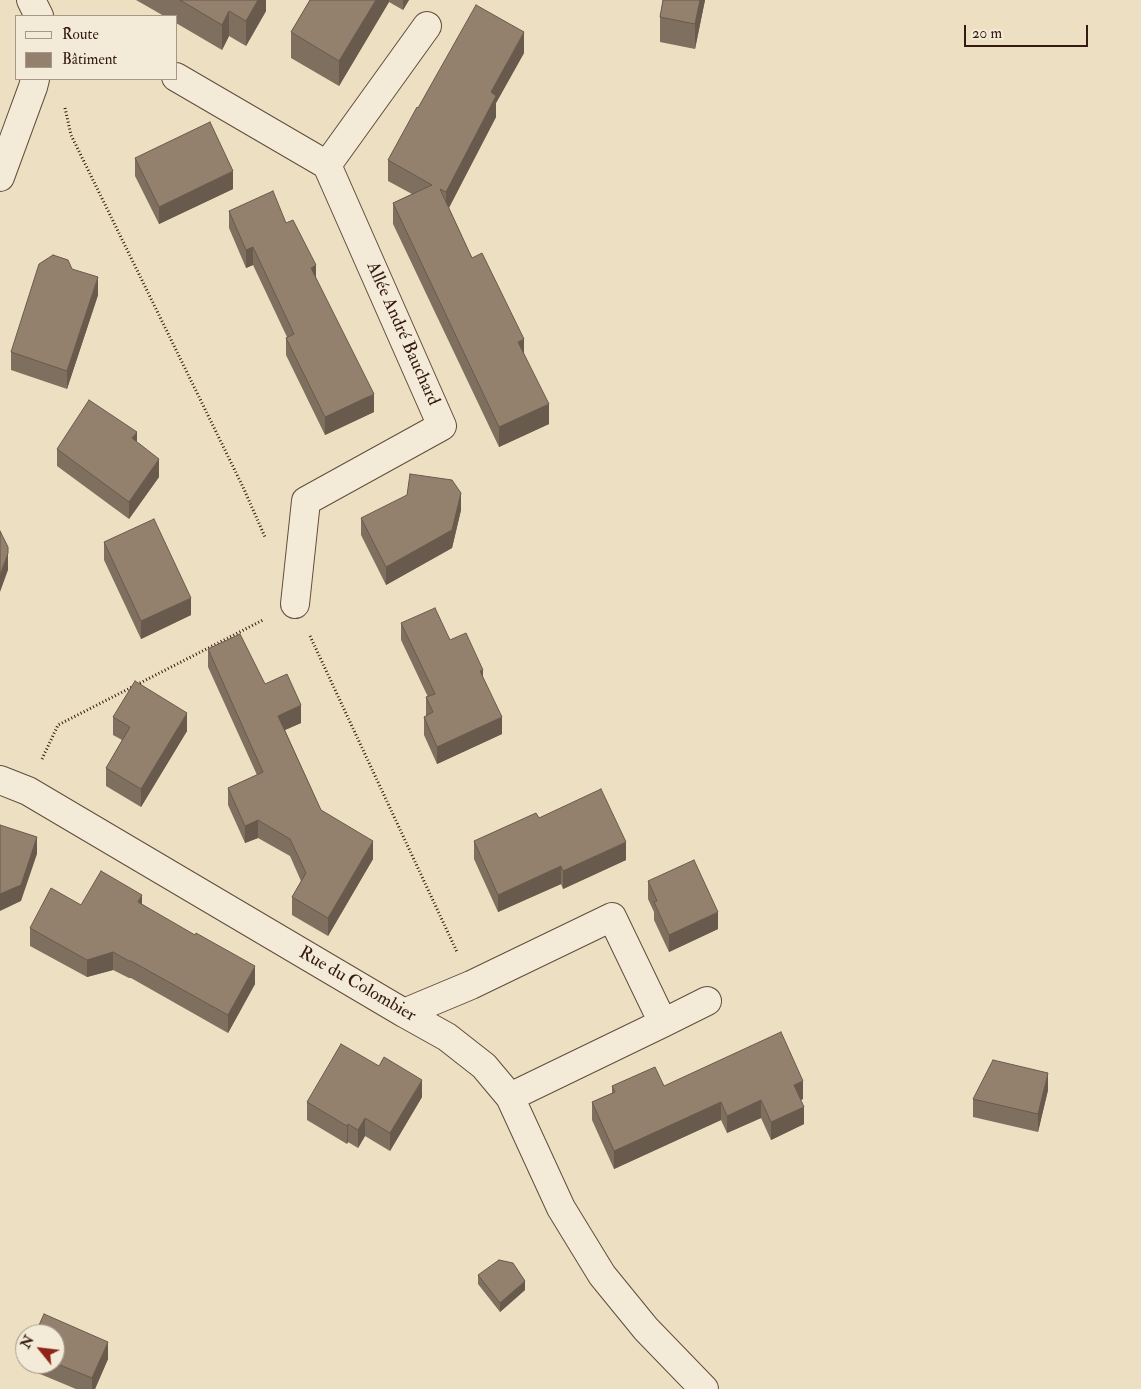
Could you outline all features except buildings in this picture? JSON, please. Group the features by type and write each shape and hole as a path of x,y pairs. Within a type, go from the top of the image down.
{"street":[{"path":"31,0 38,15"},
{"path":"178,79 328,165 427,26"},
{"path":"0,178 35,80"},
{"name":"Allée André Bauchard","path":"295,604 306,501 442,426 328,165"},
{"name":"Rue du Colombier","path":"0,780 28,791 447,1037 484,1066 510,1097 561,1208 602,1275 646,1329 704,1389"},
{"path":"404,1013 471,985 612,917 663,1023"},
{"path":"510,1097 707,1001"}],"path":[{"path":"64,107 72,135 243,487 267,541"},
{"path":"28,791 58,725 295,604 471,985"}]}
